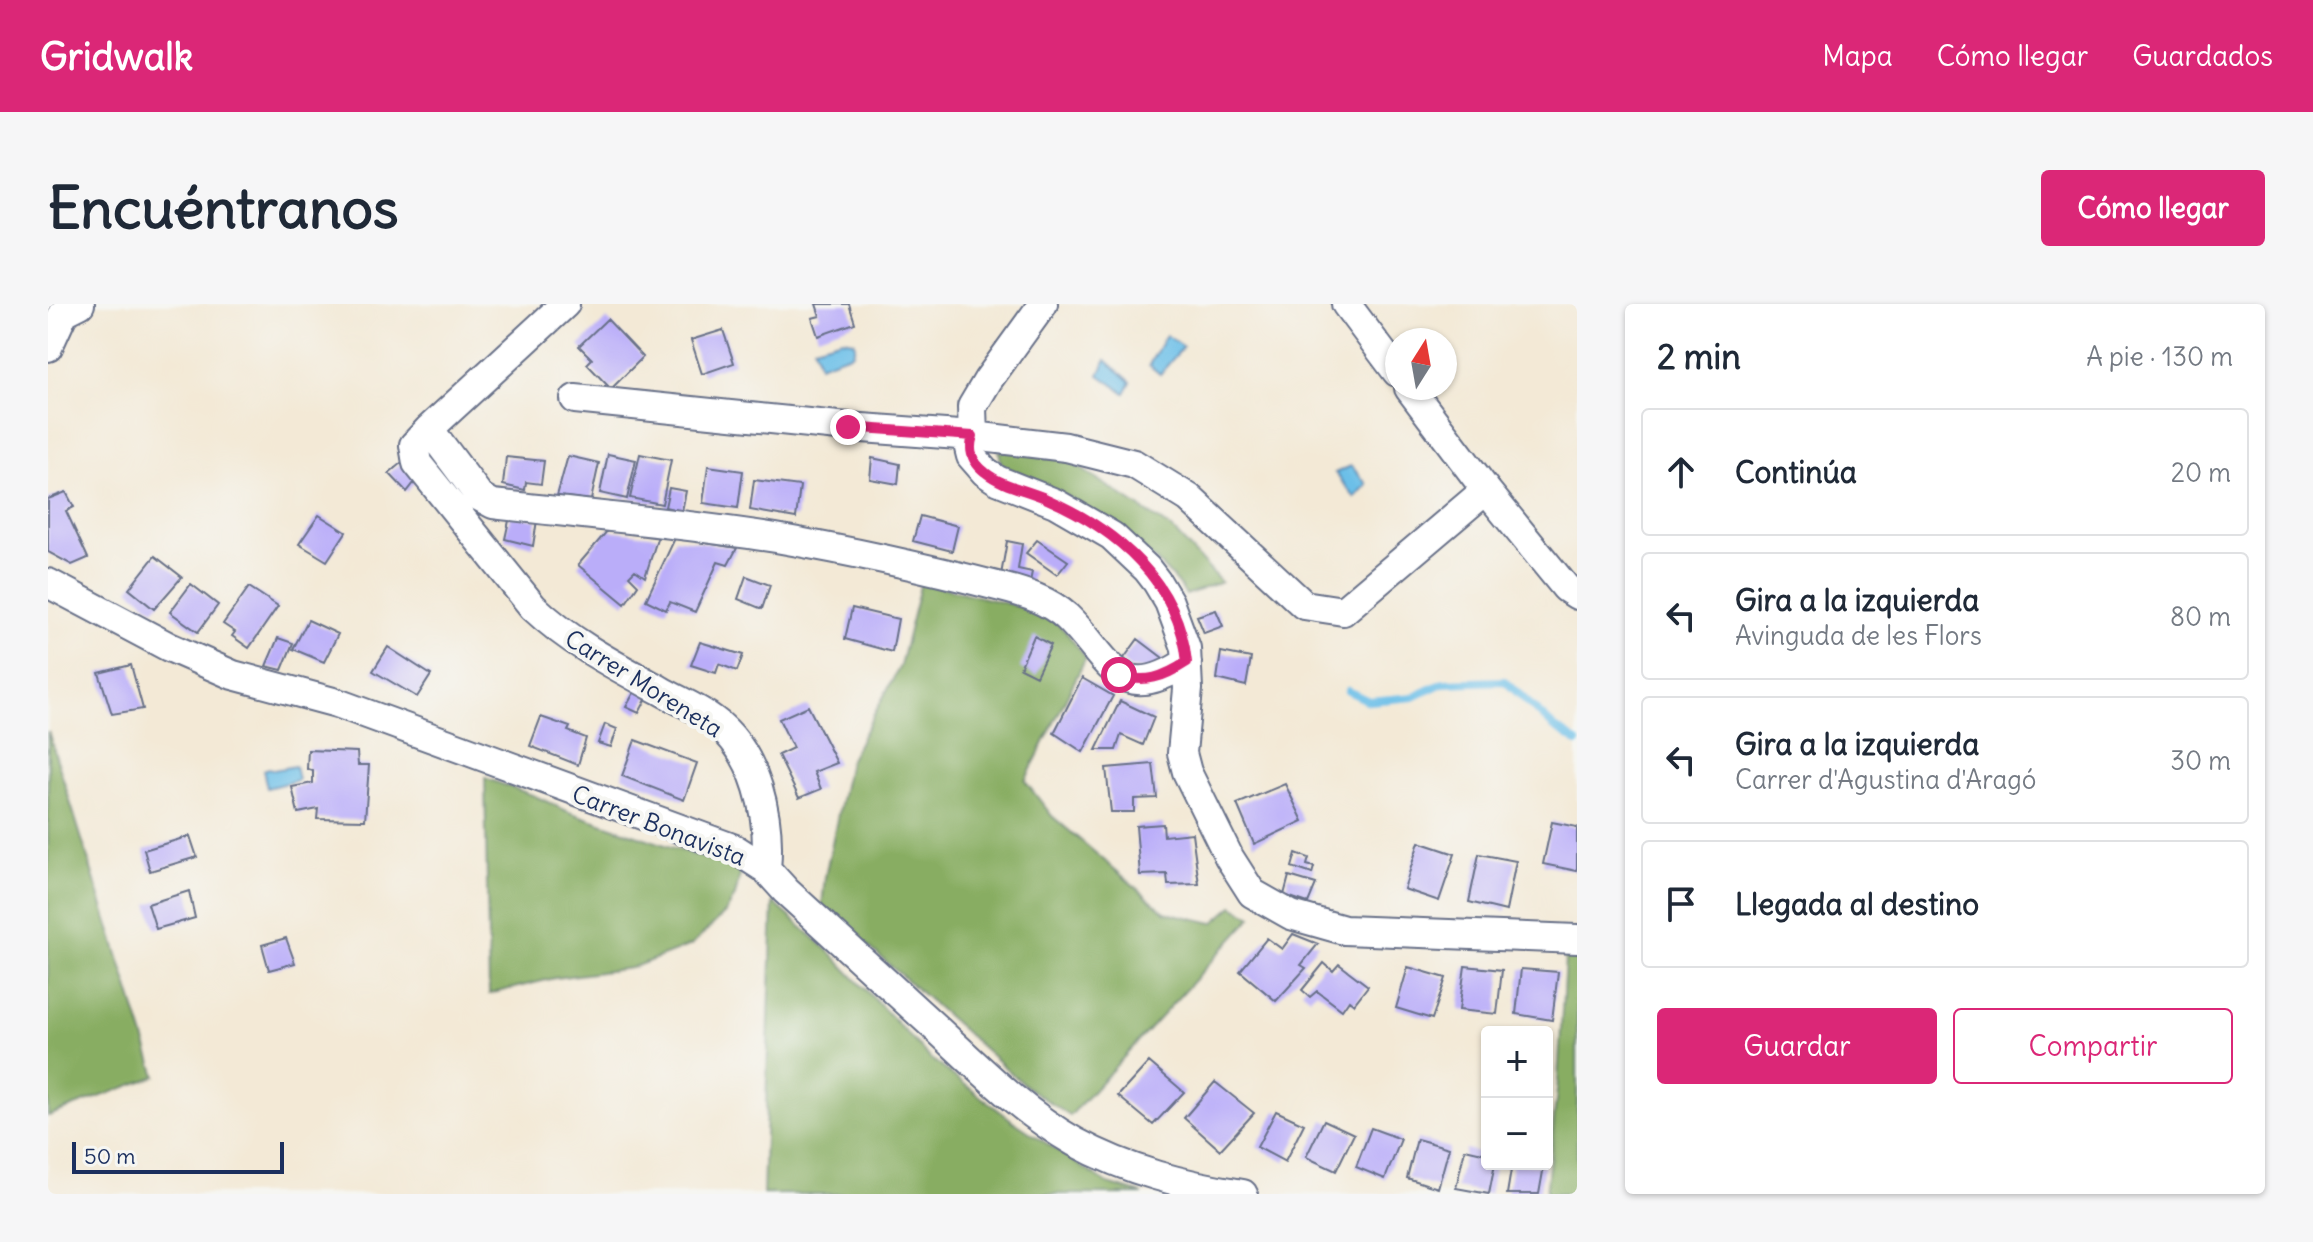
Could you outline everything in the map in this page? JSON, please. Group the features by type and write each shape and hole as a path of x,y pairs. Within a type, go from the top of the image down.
{"street":[{"path":"48,347 64,312 80,304"},
{"path":"565,304 421,437 480,497 493,504 778,539 935,571 1023,593 1048,603 1068,618 1119,675 1148,681 1187,662"},
{"path":"1043,304 972,407 971,456 997,480 1075,513 1112,536 1147,569 1169,602 1178,623 1187,662 1188,689 1182,753 1187,772 1241,878 1252,893 1303,920 1344,930 1577,939"},
{"path":"1346,304 1385,356"},
{"path":"575,399 848,427 973,436 1066,447 1134,464 1189,498 1304,605 1343,611 1486,490"},
{"path":"1418,400 1486,490 1566,588 1577,595"},
{"name":"Carrer Moreneta","path":"421,437 417,463 533,607 583,648 713,720 733,738 748,761 757,786 769,842 766,869"},
{"name":"Carrer Bonavista","path":"48,583 169,647 233,675 337,703 735,849 766,869 786,891 1010,1097 1056,1130 1093,1151 1152,1175 1177,1183 1243,1194"}],"green space":[{"path":"999,451 1062,456 1172,529 1221,582 1186,595 1171,576 1129,538 1080,504 1008,468 1001,463"},
{"path":"921,582 1045,613 1066,632 1086,658 1025,781 1052,816 1165,912 1213,923 1233,906 1252,917 1070,1116 1027,1087 822,905 849,761 900,666"},
{"path":"48,731 156,1076 48,1116"},
{"path":"485,778 569,812 741,871 735,896 725,913 692,945 631,968 555,978 489,994"},
{"path":"773,902 829,951 930,1058 1013,1121 1108,1184 1143,1194 763,1194"},
{"path":"1565,958 1577,958 1577,1194 1546,1194 1549,1170 1553,1170"}],"water":[{"path":"1166,335 1183,347 1160,374 1149,365"},
{"path":"842,339 853,341 853,353 819,365 814,347"},
{"path":"1106,360 1131,382 1125,393 1099,375"},
{"path":"1351,466 1367,484 1355,498 1335,473"},
{"path":"295,766 298,780 267,788 263,770"}],"building":[{"path":"816,304 849,304 855,323 818,336 812,318 820,316"},
{"path":"607,319 643,357 611,389 587,364 592,359 579,346"},
{"path":"723,330 734,363 702,374 691,340"},
{"path":"608,454 636,460 627,499 600,493"},
{"path":"640,454 671,460 662,504 630,498"},
{"path":"568,456 599,463 591,500 557,496"},
{"path":"506,457 544,461 541,484 526,482 525,490 503,485"},
{"path":"872,458 900,464 898,484 870,479"},
{"path":"401,463 417,479 407,492 389,473"},
{"path":"708,466 743,471 738,508 703,503"},
{"path":"754,480 800,486 796,518 750,510"},
{"path":"669,488 686,491 682,511 665,507"},
{"path":"66,492 74,507 66,511 88,558 72,565 48,552 48,499"},
{"path":"319,515 346,532 327,561 299,544"},
{"path":"510,516 537,520 533,546 505,539"},
{"path":"920,516 958,526 952,551 913,541"},
{"path":"608,530 658,536 645,577 635,570 629,576 638,585 625,604 578,565"},
{"path":"675,538 737,548 728,565 718,562 695,612 670,602 666,610 646,600"},
{"path":"1037,540 1068,561 1057,575 1026,553"},
{"path":"1007,541 1022,544 1018,569 1032,572 1030,582 1001,575"},
{"path":"155,556 182,577 154,609 129,589"},
{"path":"746,576 770,585 762,609 738,599"},
{"path":"191,584 218,605 198,632 170,612"},
{"path":"249,587 278,606 249,648 232,636 235,632 223,624"},
{"path":"852,608 898,619 892,652 845,639"},
{"path":"1216,610 1223,626 1204,633 1197,616"},
{"path":"308,620 338,634 324,662 293,649"},
{"path":"1034,636 1051,645 1036,676 1020,668"},
{"path":"278,638 293,643 282,670 266,666"},
{"path":"1138,639 1163,658 1154,671 1130,668 1122,661"},
{"path":"700,642 743,655 737,671 719,664 716,673 691,665"},
{"path":"388,647 431,675 417,697 373,671"},
{"path":"1221,652 1251,658 1246,686 1217,679"},
{"path":"131,665 143,709 112,714 99,673"},
{"path":"1082,678 1113,696 1083,752 1054,733"},
{"path":"636,689 648,696 639,713 626,707"},
{"path":"1120,701 1154,717 1143,745 1121,735 1116,750 1096,750"},
{"path":"808,706 837,763 814,772 821,789 799,798 778,755 793,748 779,719"},
{"path":"541,717 570,727 568,731 586,738 578,765 530,746"},
{"path":"605,724 617,729 611,747 598,743"},
{"path":"635,740 697,763 684,800 622,776"},
{"path":"308,750 357,752 358,765 369,765 365,820 317,819 318,809 298,813 292,787 313,783 313,771 307,769"},
{"path":"1153,764 1157,798 1134,799 1134,812 1111,812 1106,768"},
{"path":"1285,784 1303,821 1254,844 1237,804"},
{"path":"1552,822 1577,827 1577,871 1543,864"},
{"path":"1163,824 1164,836 1192,833 1199,884 1168,885 1167,874 1140,875 1136,826"},
{"path":"190,836 197,857 150,871 144,850"},
{"path":"1419,842 1455,854 1439,901 1404,889"},
{"path":"1296,853 1309,858 1307,865 1314,867 1312,874 1292,867"},
{"path":"1479,854 1516,861 1506,911 1469,902"},
{"path":"1289,876 1316,884 1308,903 1284,895"},
{"path":"189,891 195,918 156,929 148,904"},
{"path":"1293,934 1318,944 1301,965 1306,968 1276,1001 1240,971 1267,938 1282,949"},
{"path":"286,938 295,963 269,970 262,945"},
{"path":"1324,963 1333,971 1339,964 1368,986 1354,1004 1349,1000 1342,1010 1317,991 1310,997 1302,990"},
{"path":"1465,966 1502,970 1497,1014 1459,1010"},
{"path":"1408,967 1446,978 1432,1019 1396,1008"},
{"path":"1521,969 1558,972 1552,1020 1516,1014"},
{"path":"1149,1062 1184,1092 1153,1125 1118,1096"},
{"path":"1215,1082 1254,1113 1220,1150 1184,1118"},
{"path":"1276,1111 1304,1124 1285,1162 1257,1147"},
{"path":"1324,1120 1354,1134 1336,1171 1306,1157"},
{"path":"1371,1128 1401,1139 1385,1179 1356,1167"},
{"path":"1417,1139 1449,1148 1438,1188 1407,1178"},
{"path":"1465,1149 1481,1153 1481,1170 1494,1170 1489,1194 1456,1188"},
{"path":"1511,1170 1543,1170 1539,1194 1507,1194"}],"waterway":[{"path":"1348,691 1369,701 1414,697 1443,683 1505,681 1554,727 1577,742"}],"route":[{"path":"848,427 973,436 969,448 971,456 985,472 1075,513 1124,546 1147,569 1169,602 1186,648 1187,662 1148,681 1119,675"}]}
